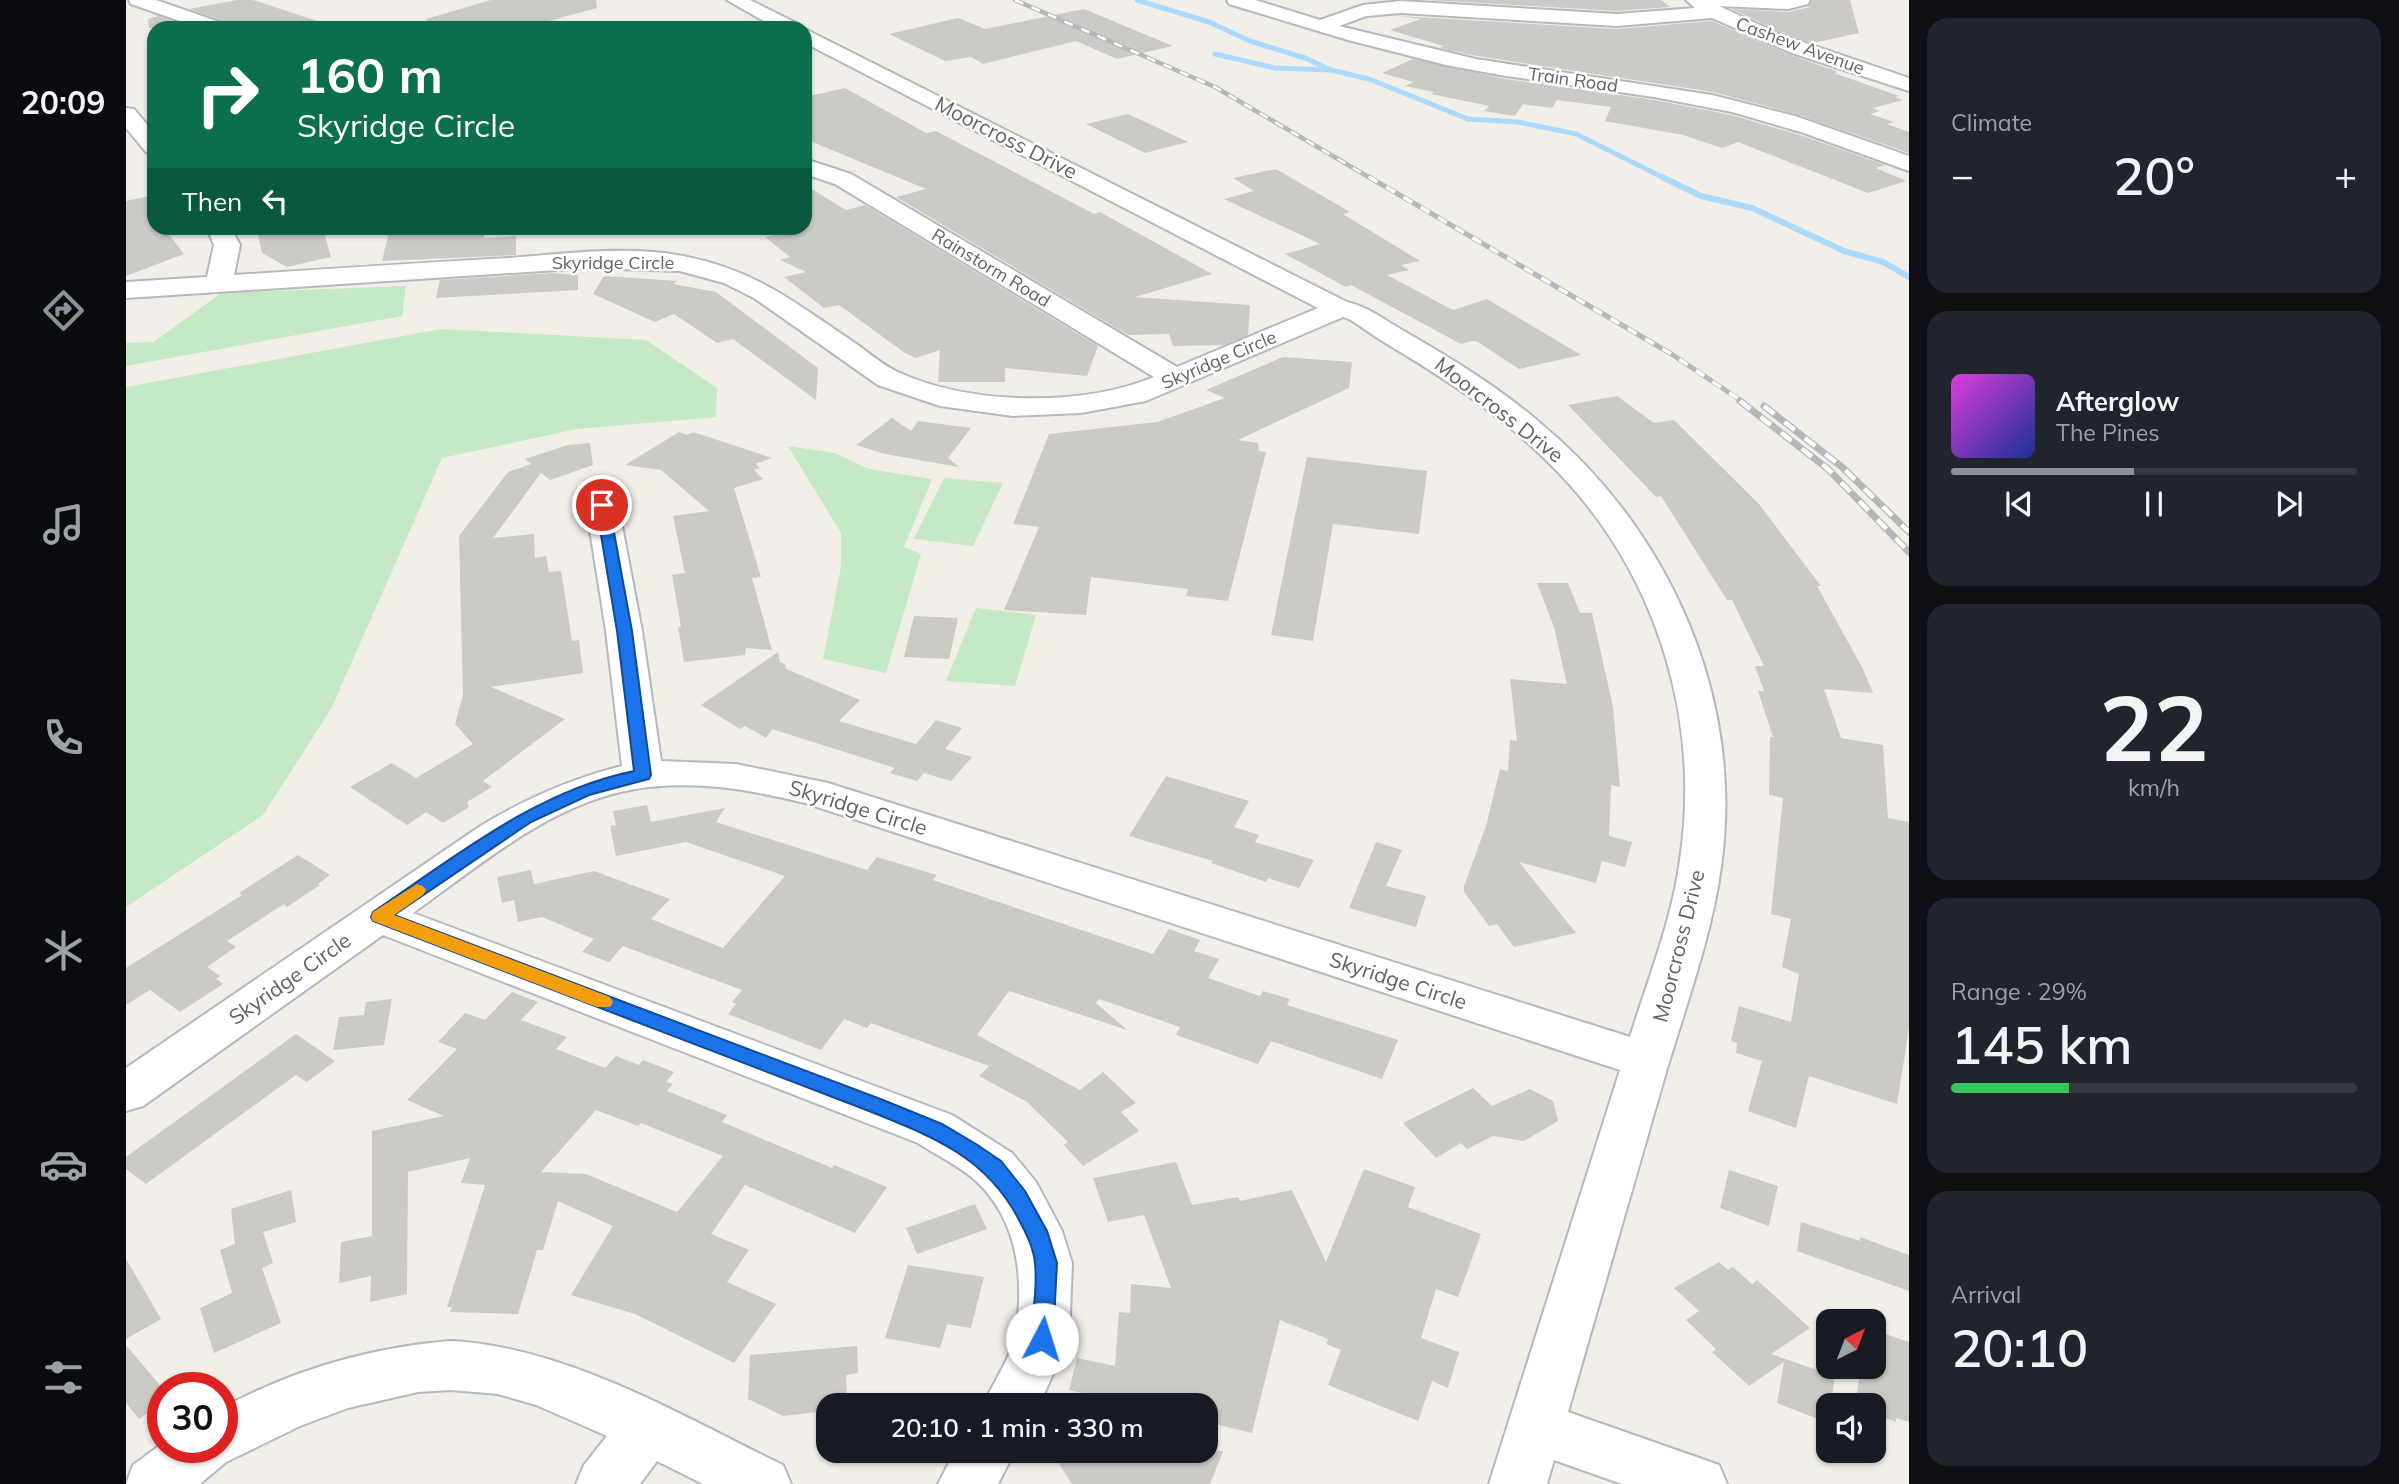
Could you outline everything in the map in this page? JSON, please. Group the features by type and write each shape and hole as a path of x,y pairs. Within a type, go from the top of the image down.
{"street":[{"path":"126,2 137,0 198,21"},
{"path":"736,0 777,21"},
{"name":"Train Road","path":"1236,0 1320,26 1476,65 1712,101 1787,120 1909,164"},
{"name":"Cashew Avenue","path":"1695,0 1712,6 1763,34 1909,85"},
{"path":"1320,26 1363,11 1401,7 1617,20 1712,6 1788,3 1801,0"},
{"name":"Moorcross Drive","path":"812,39 1340,309 1357,311 1381,329 1459,374 1527,426 1570,466 1606,507 1631,545 1677,631 1697,701 1704,783 1703,845 1693,905 1518,1484"},
{"path":"126,114 147,139"},
{"name":"Rainstorm Road","path":"812,168 843,179 1174,378"},
{"path":"219,283 227,245 222,235"},
{"name":"Skyridge Circle","path":"126,289 589,260 657,260 697,266 749,284 888,379 940,397 1013,407 1081,404 1136,395 1340,309"},
{"path":"602,505 624,631 643,775"},
{"name":"Skyridge Circle","path":"126,1093 462,859 536,813 605,783 643,775 731,776 814,792 1648,1061"},
{"path":"380,917 935,1129 994,1167 1018,1197 1036,1231 1046,1263 1042,1339 1017,1393"},
{"path":"238,1428 253,1419 352,1381 422,1368 480,1367 542,1381 648,1427 762,1484"},
{"path":"605,1484 648,1427"},
{"path":"1536,1427 1698,1484"},
{"path":"153,1484 182,1463"},
{"path":"967,1484 979,1463"}],"green space":[{"path":"406,286 402,316 126,366 126,343 154,342 221,293"},
{"path":"441,329 646,340 717,388 716,417 577,429 442,458 331,709 263,815 126,907 126,387"},
{"path":"788,446 834,453 869,469 932,479 904,547 921,554 886,673 823,659 841,567 841,533"},
{"path":"944,478 1003,483 973,546 914,539"},
{"path":"976,608 1036,615 1015,686 946,681"}],"building":[{"path":"237,0 253,0 317,21 223,21 189,9"},
{"path":"491,0 596,0 597,8 549,21 426,19"},
{"path":"1428,0 1661,0 1670,7 1617,11"},
{"path":"1812,0 1850,0 1859,33 1813,43 1780,32 1732,9 1789,12 1809,7"},
{"path":"1084,9 1173,46 1117,59 1076,41 983,64 971,57 945,61 889,34 958,18 985,29"},
{"path":"158,16 172,21 148,21"},
{"path":"1398,16 1617,29 1712,21 1838,72 1834,73 1899,96 1895,97 1904,100 1872,108 1880,111 1870,114 1894,122 1887,124 1909,132 1909,153 1796,114 1713,92 1440,48 1443,46 1390,30 1421,19"},
{"path":"1413,59 1506,79 1654,100 1731,115 1803,136 1885,165 1876,168 1906,181 1868,193 1738,142 1722,148 1683,135 1605,121 1611,107 1557,100 1552,108 1523,104 1515,116 1484,111 1489,106 1405,86 1413,82 1382,73"},
{"path":"845,88 926,133 936,131 1094,214 1100,212 1212,274 1135,297 1250,305 1248,335 1224,345 1173,346 1169,334 1128,335 896,197 926,189 812,142 812,95"},
{"path":"1128,114 1188,142 1145,153 1086,124"},
{"path":"1276,169 1350,212 1343,214 1420,261 1401,265 1409,270 1387,275 1453,310 1487,299 1581,355 1519,369 1478,342 1461,344 1351,285 1346,287 1285,254 1320,244 1224,199 1254,191 1233,178"},
{"path":"812,189 846,210 865,205 1098,346 1087,376 1005,368 1005,382 938,382 940,350 916,358 905,353 839,305 824,308 784,277 806,272 780,260 790,257 765,237 812,235"},
{"path":"147,196 147,235 169,235 184,254 126,276 126,201"},
{"path":"258,235 325,235 331,257 287,267 262,253"},
{"path":"388,235 484,235 484,238 516,236 516,255 382,261"},
{"path":"553,273 578,275 578,290 436,298 440,280"},
{"path":"604,276 677,281 673,284 716,292 818,368 816,400 733,339 717,343 674,314 655,322 593,294"},
{"path":"1283,357 1352,362 1349,388 1238,440 1258,443 1259,451 1266,452 1228,601 1186,596 1188,589 1091,577 1086,615 1004,610 1039,527 1013,524 1049,434 1157,422 1225,398 1206,390"},
{"path":"1617,396 1654,423 1674,420 1759,504 1821,586 1817,586 1862,667 1873,693 1824,689 1841,738 1883,745 1888,818 1909,822 1909,1028 1897,1104 1809,1076 1796,1128 1748,1111 1762,1061 1736,1053 1737,1043 1731,1041 1739,1006 1791,1022 1799,974 1782,967 1791,919 1771,914 1783,798 1769,795 1770,737 1773,737 1758,691 1764,691 1755,666 1764,666 1732,600 1727,600 1661,496 1656,497 1568,405"},
{"path":"892,418 911,431 918,421 971,428 948,458 959,467 885,454 856,445"},
{"path":"679,432 688,435 693,432 772,458 755,464 760,468 754,470 763,479 734,488 761,577 752,578 772,650 746,648 745,655 684,662 672,575 685,573 673,516 709,511 661,470 625,465"},
{"path":"590,443 593,465 550,480 541,473 493,538 534,534 535,558 546,556 549,572 561,571 572,641 579,640 583,673 491,687 565,719 483,781 492,787 467,802 469,807 443,823 426,812 407,825 350,787 392,763 416,778 473,744 455,724 463,695 459,536 508,472 531,464 525,459 568,445"},
{"path":"1307,457 1427,471 1419,534 1333,524 1313,641 1271,635"},
{"path":"1537,583 1568,583 1580,613 1592,613 1613,707 1620,787 1611,785 1609,836 1632,842 1625,867 1602,861 1596,883 1519,862 1576,933 1514,947 1497,924 1489,926 1464,892 1464,886 1486,826 1500,769 1508,771 1510,740 1517,741 1510,679 1567,684 1554,627"},
{"path":"914,616 958,618 949,659 904,657"},
{"path":"778,652 780,662 785,664 786,669 860,700 839,721 916,744 936,720 962,728 945,749 972,757 951,781 924,773 917,781 890,773 895,768 772,729 766,738 745,726 740,729 701,705"},
{"path":"1166,776 1249,801 1234,827 1259,835 1255,842 1314,860 1299,888 1268,878 1266,882 1211,863 1213,861 1129,836"},
{"path":"647,805 651,822 725,808 716,822 867,870 877,857 937,875 933,880 1153,954 1169,929 1200,940 1194,951 1219,959 1208,978 1260,996 1263,991 1290,999 1287,1005 1398,1040 1382,1079 1271,1041 1258,1064 1176,1035 1180,1027 1099,999 1096,1003 1127,1030 1009,991 977,1035 1080,1090 1103,1072 1136,1103 1121,1112 1139,1131 1083,1166 1064,1145 1068,1142 1027,1102 979,1076 989,1066 871,1023 867,1028 844,1019 821,1050 728,1014 736,1004 732,1002 742,990 623,946 609,962 582,952 594,939 542,917 518,922 514,900 502,903 497,877 531,870 534,884 594,871 670,899 651,919 723,948 785,876 686,842 616,856 610,826 616,825 613,811"},
{"path":"1376,842 1402,850 1386,886 1426,896 1416,927 1349,908"},
{"path":"298,855 330,875 287,907 284,904 227,941 236,947 207,967 220,976 216,979 223,984 180,1012 150,990 126,1005 126,968 242,895 239,893"},
{"path":"512,992 538,1002 521,1020 567,1037 556,1049 605,1068 616,1056 639,1065 643,1060 674,1072 666,1082 673,1084 667,1091 727,1115 722,1122 832,1168 834,1165 887,1187 855,1233 745,1185 711,1234 749,1250 727,1282 776,1304 734,1363 635,1314 571,1295 613,1226 558,1201 543,1250 537,1250 518,1314 450,1312 452,1307 447,1307 485,1185 461,1183 470,1158 408,1172 407,1294 370,1302 371,1276 339,1283 341,1242 372,1236 372,1131 444,1116 407,1100 457,1049 438,1042 465,1013 485,1020","holes":["596,1110 638,1126 641,1123 723,1156 677,1212 586,1174 541,1172"]},
{"path":"392,999 384,1045 333,1050 339,1017 364,1015 366,1002"},
{"path":"296,1034 335,1061 307,1082 296,1075 146,1184 126,1169 126,1157"},
{"path":"1473,1088 1492,1106 1530,1089 1553,1101 1558,1121 1524,1141 1493,1136 1467,1149 1461,1143 1436,1158 1403,1123"},
{"path":"1176,1162 1192,1205 1238,1197 1240,1201 1292,1190 1326,1262 1364,1169 1415,1187 1408,1207 1481,1234 1458,1297 1436,1289 1421,1338 1459,1352 1448,1388 1432,1381 1418,1421 1328,1385 1341,1350 1326,1344 1328,1339 1280,1320 1252,1433 1218,1425 1218,1393 1082,1393 1069,1390 1077,1358 1115,1366 1119,1312 1130,1313 1131,1284 1171,1288 1144,1215 1108,1222 1093,1178"},
{"path":"1729,1170 1778,1186 1769,1226 1720,1208"},
{"path":"291,1190 296,1222 263,1232 273,1263 262,1268 281,1323 214,1353 200,1308 232,1293 220,1250 235,1244 231,1209"},
{"path":"975,1204 987,1229 917,1254 906,1228"},
{"path":"1801,1222 1860,1241 1860,1237 1909,1255 1909,1291 1797,1251"},
{"path":"126,1259 161,1319 126,1339"},
{"path":"1719,1262 1728,1270 1733,1267 1752,1284 1757,1280 1810,1328 1771,1354 1816,1369 1816,1379 1835,1379 1832,1393 1816,1393 1816,1418 1777,1403 1784,1362 1749,1386 1712,1352 1716,1349 1686,1320 1699,1311 1674,1288"},
{"path":"908,1265 984,1277 971,1328 947,1324 940,1348 885,1338"},
{"path":"1886,1334 1909,1342 1909,1422 1886,1418 1886,1393 1857,1393 1859,1379 1886,1379"},
{"path":"126,1345 149,1372 147,1413 139,1419 126,1403"},
{"path":"857,1346 858,1373 846,1375 847,1393 816,1393 816,1412 783,1416 748,1399 750,1355"},
{"path":"1218,1451 1223,1451 1210,1484 1072,1484 1059,1463 1218,1463"}],"waterway":[{"path":"1137,0 1209,22 1250,41 1305,58 1331,70"},
{"path":"1215,54 1275,68 1331,70"},
{"path":"1331,70 1369,79 1468,119 1518,122 1576,134 1662,177"},
{"path":"1662,177 1701,196 1752,208 1844,251 1883,262 1909,277"},
{"path":"1662,177 1666,179"}],"railway":[{"path":"1015,0 1215,87 1372,179"},
{"path":"1369,177 1673,355 1743,402"},
{"path":"1740,401 1828,469 1909,552"},
{"path":"1764,406 1842,467 1909,532"}],"slow traffic":[{"path":"417,890 380,917 603,1002"}],"route":[{"path":"602,505 624,631 643,775 605,783 556,802 462,859 380,917 876,1105 935,1129 969,1150 994,1167 1018,1197 1036,1231 1046,1263 1046,1303 1042,1339"}]}
